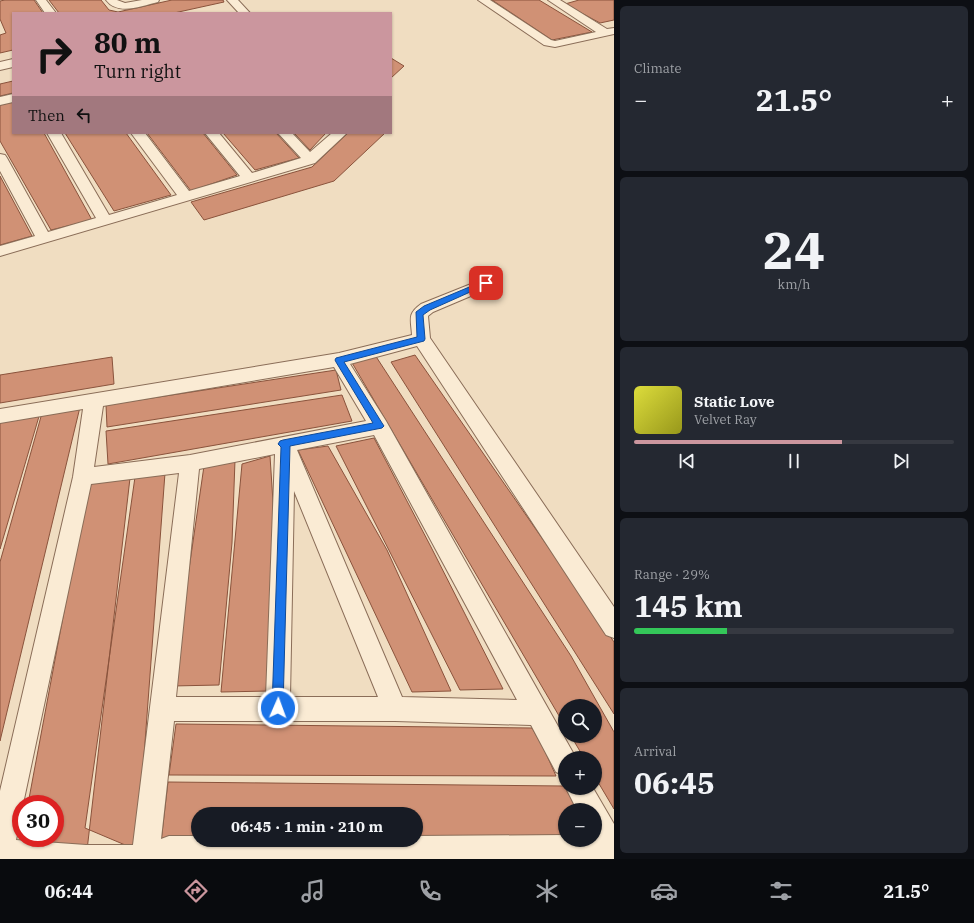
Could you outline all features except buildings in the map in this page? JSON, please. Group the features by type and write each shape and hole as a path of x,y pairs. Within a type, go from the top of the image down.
{"street":[{"path":"41,0 50,12"},
{"path":"111,0 114,4 123,6 154,0"},
{"path":"232,0 243,11"},
{"path":"483,0 548,44 555,44 610,32"},
{"path":"556,0 610,32"},
{"path":"0,66 12,63"},
{"path":"0,101 12,98"},
{"path":"55,134 105,221"},
{"path":"139,134 186,198"},
{"path":"213,134 249,178"},
{"path":"286,134 310,160"},
{"path":"0,251 186,198 310,160 339,134"},
{"path":"0,158 44,238"},
{"path":"486,283 427,308 419,314 421,339 614,627"},
{"path":"0,416 339,360 421,339"},
{"path":"339,360 379,426 558,751"},
{"path":"94,401 83,477 0,851 86,858 614,850 602,829"},
{"path":"83,477 190,463 379,426"},
{"path":"278,708 284,444"},
{"path":"284,444 395,709"},
{"path":"161,856 163,709 190,463"},
{"path":"163,709 395,709 537,713"}],"route":[{"path":"278,708 285,445 283,444 379,426 339,360 421,339 419,314 427,308 486,283"}]}
